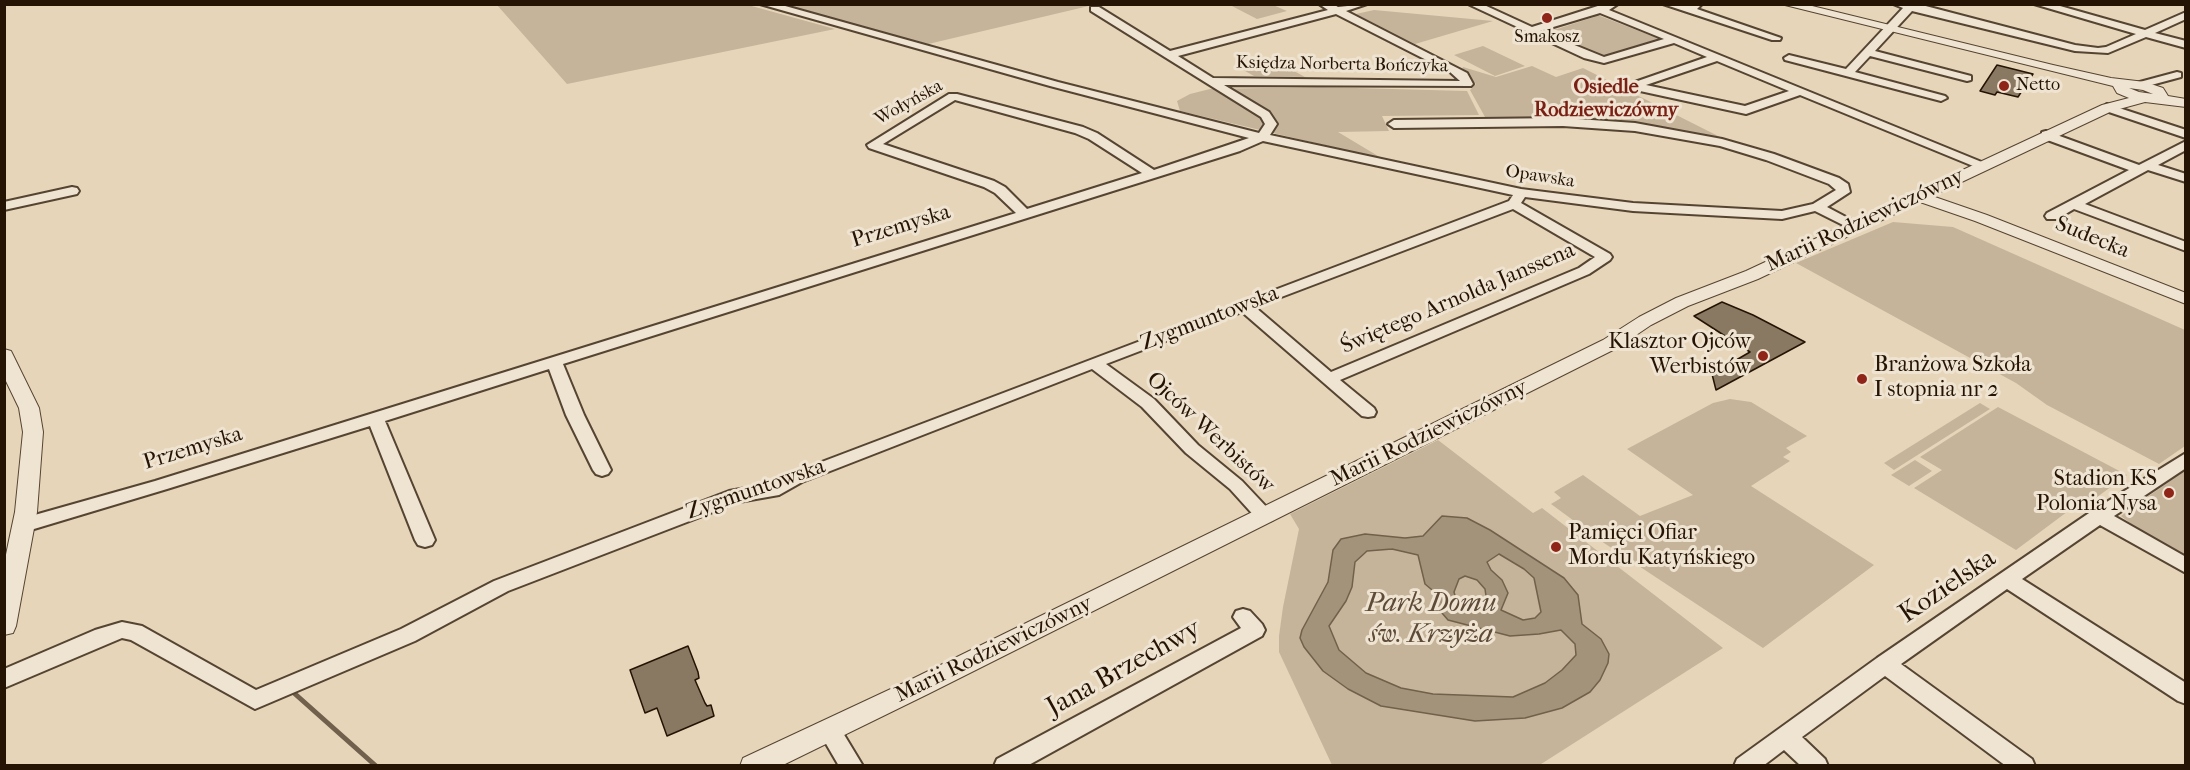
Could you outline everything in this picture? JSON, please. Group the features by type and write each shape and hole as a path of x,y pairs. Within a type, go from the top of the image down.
{"street":[{"name":"Opawska","path":"765,4 1054,84 1517,198 1782,215 1817,207 1841,195 1843,187 1834,181 1722,143 1635,127 1580,123 1394,124"},
{"path":"1112,4 1095,9 1212,81 1270,120 1270,128 1262,137"},
{"name":"Księdza Norberta Bończyka","path":"1212,81 1467,84 1463,75 1455,70 1324,4"},
{"path":"1338,11 1362,4"},
{"path":"1473,4 1588,56 1604,60 1673,40"},
{"path":"1530,30 1600,10 1613,4"},
{"path":"1668,4 1693,7 1776,38"},
{"path":"1787,4 2053,69 2123,89 2159,94 2186,102"},
{"path":"1898,4 2084,50 2108,50 2186,15"},
{"path":"2040,5 2186,45"},
{"path":"1848,73 1911,6"},
{"path":"1600,10 1983,165"},
{"name":"Księdza Norberta Bończyka","path":"1169,55 1338,11"},
{"path":"1867,52 1967,78"},
{"path":"1717,57 1636,85 1644,89 1746,110 1799,91"},
{"path":"1789,58 1941,98"},
{"path":"2141,91 2181,73"},
{"path":"2159,94 2181,73"},
{"name":"Marii Rodziewiczówny","path":"2107,108 2109,103 2122,96 2123,89"},
{"name":"Marii Rodziewiczówny","path":"753,765 829,730 1610,344 1645,321 1682,302 1752,275 2141,91"},
{"name":"Wołyńska","path":"1025,214 1000,190 989,184 873,145 953,96 1086,133 1152,174"},
{"path":"2107,108 2186,134"},
{"path":"2046,135 2144,168 2186,178"},
{"name":"Przemyska","path":"24,525 1025,214 1262,137"},
{"path":"2052,216 2186,145"},
{"path":"1943,184 1941,191 1949,201"},
{"path":"4,206 72,190"},
{"name":"Sudecka","path":"1920,195 1949,201 1981,218"},
{"name":"Sudecka","path":"1920,195 2186,300"},
{"name":"Zygmuntowska","path":"4,679 102,636 122,630 135,632 255,700 408,635 501,586 736,496 773,490 816,470 1095,364 1517,198"},
{"name":"Świętego Arnolda Janssena","path":"1330,378 1584,271 1605,257 1517,198"},
{"path":"2075,205 2183,242"},
{"path":"1817,207 1854,225"},
{"name":"Świętego Arnolda Janssena","path":"1244,306 1368,412"},
{"path":"4,355 29,408 33,432 24,525 4,626"},
{"path":"554,361 575,416 602,470"},
{"name":"Ojców Werbistów","path":"1095,364 1148,404 1192,448 1236,485 1265,515"},
{"path":"375,417 425,540"},
{"name":"Kozielska","path":"1745,765 1885,664 2099,516 2186,459"},
{"path":"2099,516 2186,566"},
{"path":"2008,580 2186,695"},
{"name":"Jana Brzechwy","path":"1005,765 1255,630 1243,617"},
{"path":"1885,664 2024,765"},
{"path":"829,730 852,765"},
{"path":"1786,737 1817,765"}],"green space":[{"path":"497,5 748,5 835,29 567,84"},
{"path":"780,5 1093,5 924,45"},
{"path":"1230,5 1273,5 1287,11 1257,19"},
{"path":"1374,10 1493,21 1415,44 1356,14"},
{"path":"1595,14 1662,39 1605,57 1594,55 1598,54 1543,31 1546,29 1551,31 1594,17"},
{"path":"1483,46 1525,66 1495,76 1454,55"},
{"path":"1270,58 1305,77 1254,76 1238,67"},
{"path":"1532,66 1556,77 1583,68 1724,139 1636,122 1575,117 1485,117 1470,90 1476,84 1462,70 1463,67 1496,77"},
{"path":"1317,87 1467,91 1479,115 1382,116 1389,131 1338,132 1383,159 1180,111 1177,101 1190,94 1210,89"},
{"path":"1893,222 1953,227 2185,330 2185,446 2159,464 2047,405 2016,383 1796,263"},
{"path":"1730,399 1751,402 1807,436 1786,448 1791,452 1783,457 1790,461 1751,486 1874,565 1763,648 1604,543 1551,504 1561,498 1554,492 1583,475 1640,516 1693,495 1627,449 1713,403"},
{"path":"1980,403 1990,409 1894,470 1884,463"},
{"path":"1998,407 2127,475 2089,503 2083,500 2016,550 1914,488 1942,470 1920,457"},
{"name":"Park Domu św. Krzyża","path":"1438,440 1533,513 1542,508 1723,648 1538,766 1332,765 1279,652 1283,607 1299,529 1290,514"},
{"path":"1915,460 1932,471 1909,486 1891,475"},
{"name":"Stadion KS Polonia Nysa","path":"2185,470 2185,556 2139,530 2121,516"}],"shaded area":[{"path":"1442,516 1467,518 1490,530 1564,578 1578,595 1582,624 1601,639 1609,654 1608,663 1600,680 1590,692 1562,708 1525,718 1475,721 1381,706 1348,689 1323,671 1304,647 1300,638 1328,582 1333,550 1341,539 1365,534 1405,538 1423,536","holes":["1392,549 1418,555 1425,584 1438,595 1436,606 1448,620 1510,636 1561,630 1575,644 1576,655 1545,683 1513,697 1433,694 1401,688 1366,673 1339,650 1329,626 1346,601 1352,587 1355,562 1367,551","1499,554 1534,578 1541,612 1535,618 1523,620 1501,610 1508,593 1502,580 1491,570 1487,562","1465,576 1477,580 1485,589 1486,596 1482,601 1471,602 1456,599 1454,592 1459,579"]}],"building":[{"name":"Netto","path":"1997,65 2033,74 2018,97 1980,91"},
{"path":"1722,302 1805,342 1716,390 1712,374 1750,352 1694,316"},
{"path":"688,646 698,672 699,678 695,680 705,703 707,706 711,705 714,716 667,736 657,708 645,713 630,670"}],"waterway":[{"path":"294,693 376,766"}],"place":[{"name":"Smakosz","path":"1547,18"},
{"name":"Netto","path":"2004,86"},
{"name":"Klasztor Ojców Werbistów","path":"1763,356"},
{"name":"Branżowa Szkoła I stopnia nr 2","path":"1862,379"},
{"name":"Stadion KS Polonia Nysa","path":"2169,493"},
{"name":"Pamięci Ofiar Mordu Katyńskiego","path":"1556,547"}],"district":[{"name":"Osiedle Rodziewiczówny","path":"1606,100"}]}
